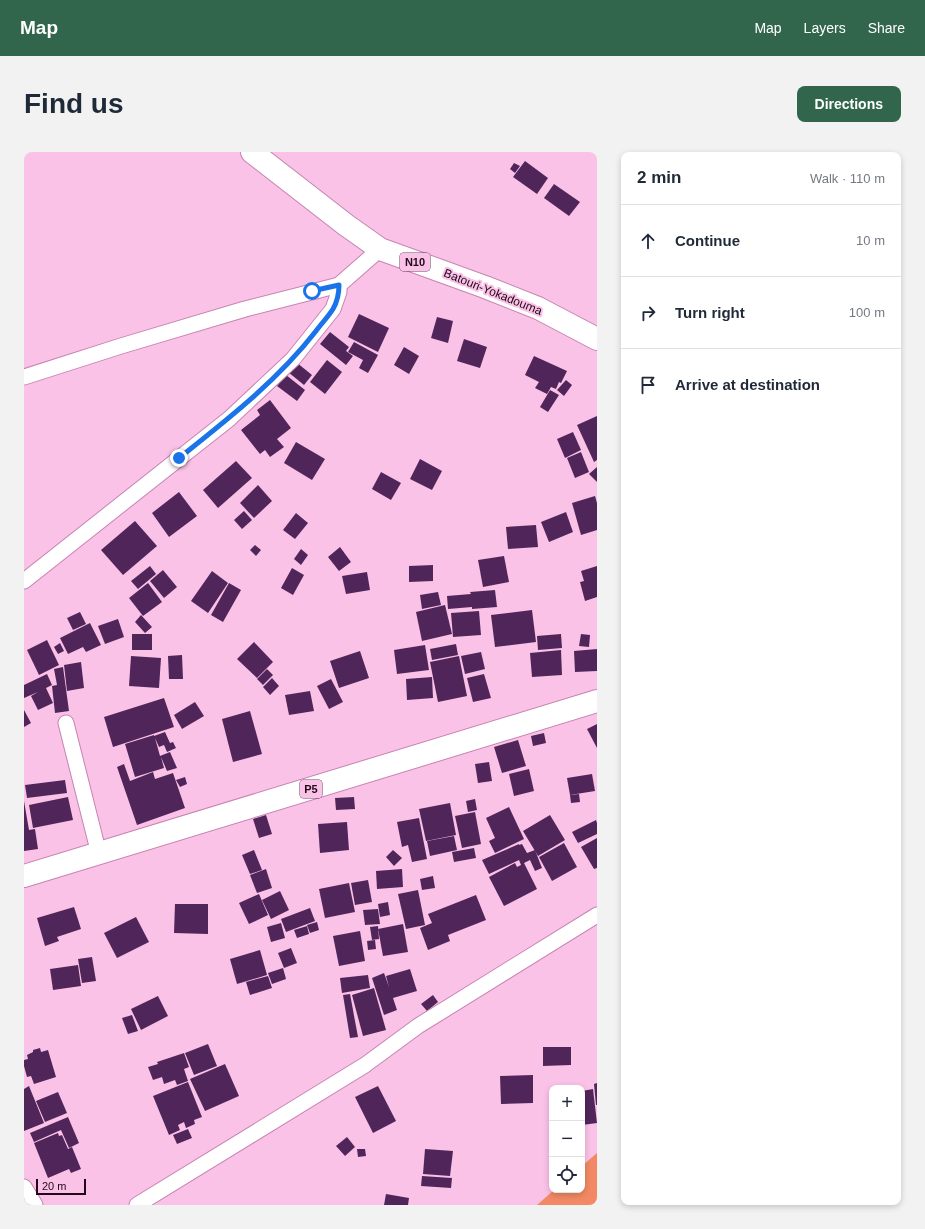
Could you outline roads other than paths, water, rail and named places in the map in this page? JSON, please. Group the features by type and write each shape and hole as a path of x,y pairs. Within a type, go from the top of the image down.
{"main road":[{"name":"Batouri-Yokadouma","path":"252,152 346,225 380,249 538,308 597,339"},
{"name":"P5","path":"24,876 597,701"}],"street":[{"path":"24,377 238,311 339,285 380,249"},
{"path":"24,581 228,419 293,359 333,309 339,292 339,285"},
{"path":"66,723 99,854"},
{"path":"137,1205 364,1066 418,1026 597,915"},
{"path":"24,1187 35,1205"}]}
